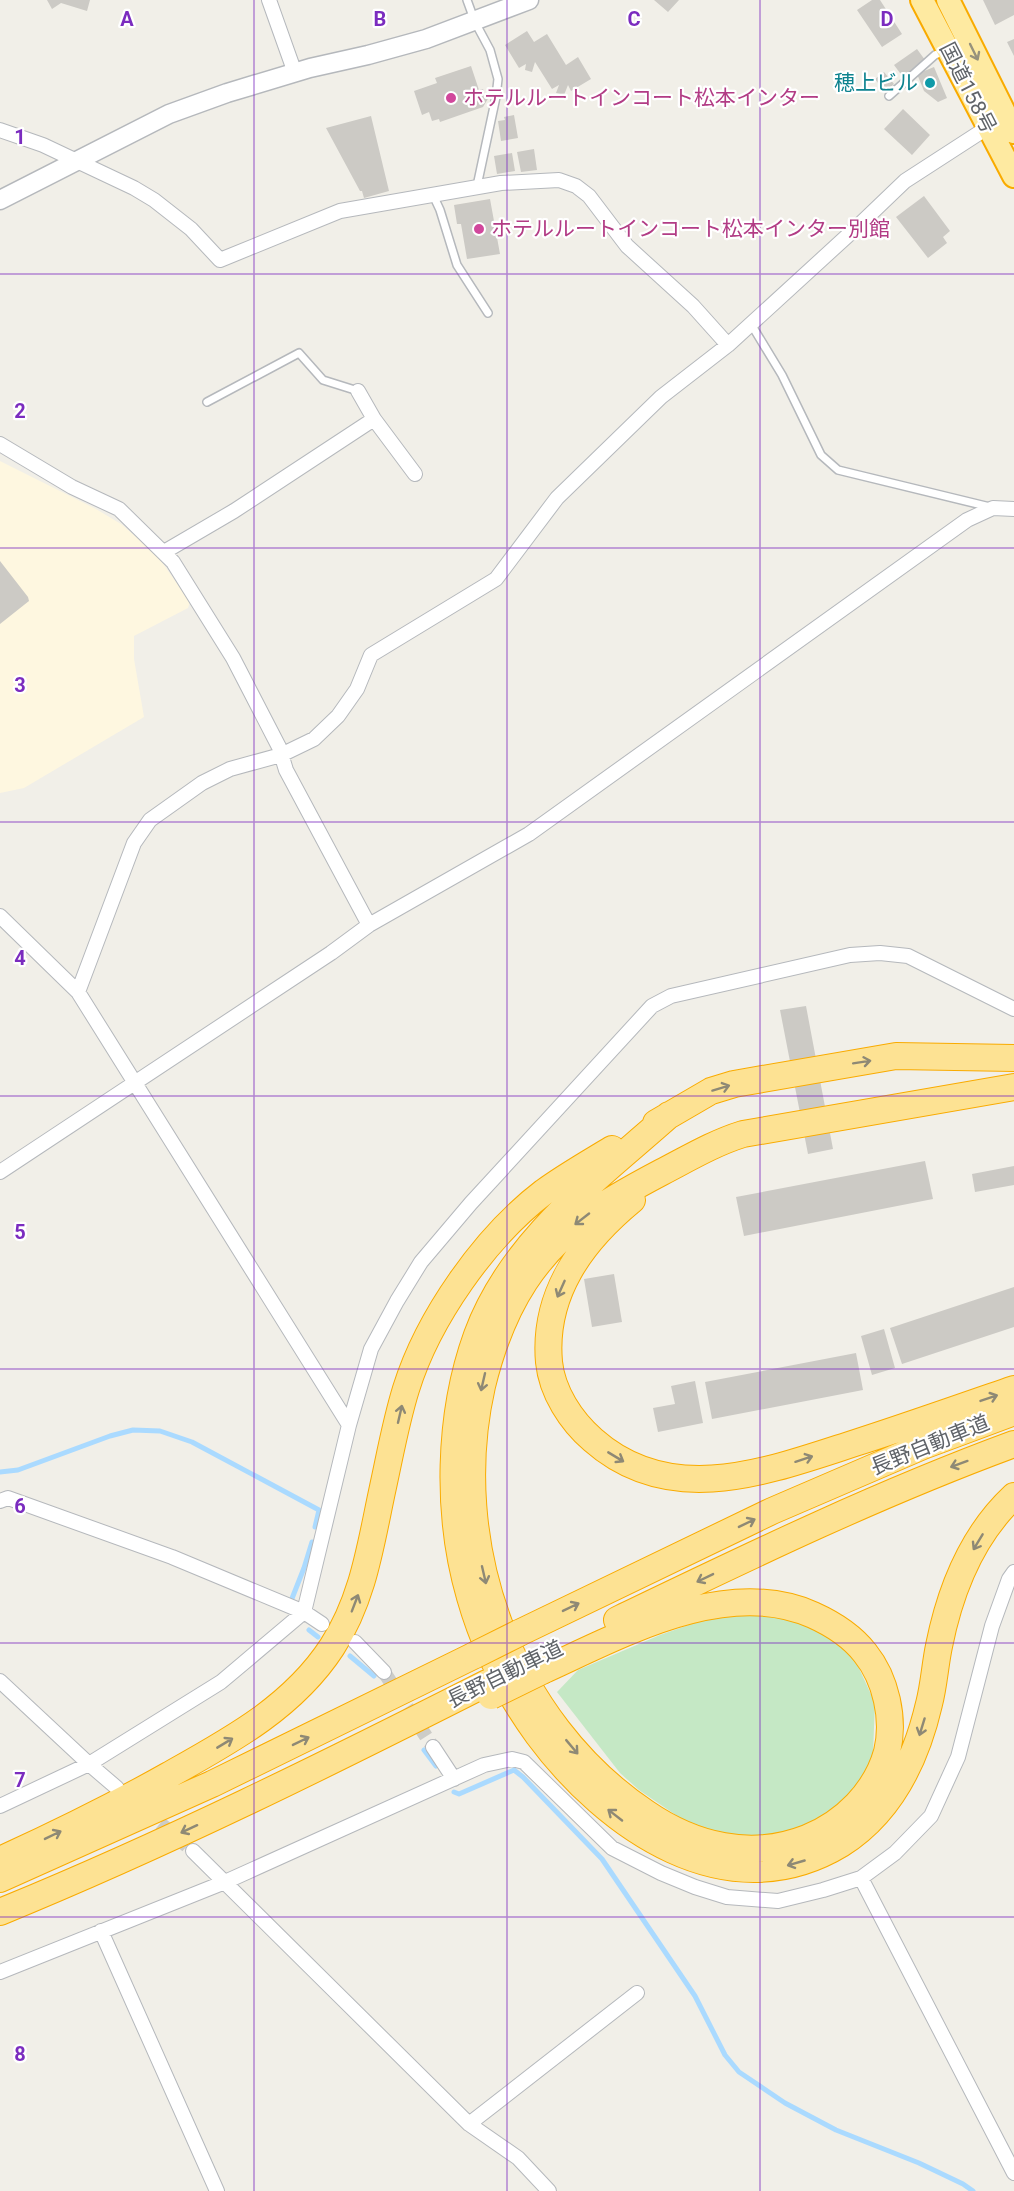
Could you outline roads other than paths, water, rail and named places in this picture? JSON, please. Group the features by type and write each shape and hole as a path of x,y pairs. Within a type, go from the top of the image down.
{"highway":[{"name":"国道158号","path":"922,0 949,48 1006,123"},
{"name":"国道158号","path":"948,0 1006,123 1014,176"},
{"path":"0,1860 115,1805 240,1734 276,1709 312,1674 332,1647 351,1613 364,1579 406,1389 421,1351 453,1293 473,1265 522,1210 544,1192 669,1115 711,1091 734,1083 896,1056 1014,1058"},
{"path":"539,1665 663,1618 688,1611 743,1603 786,1606 806,1612 843,1631 869,1658 878,1673 888,1710 890,1729 887,1750 880,1771 854,1808 817,1834 797,1842 753,1849 708,1844 660,1823 603,1780 577,1754 533,1695 512,1655 487,1587 478,1550 471,1473 473,1438 485,1373 507,1312 524,1282 559,1239 579,1220 611,1199 706,1148 743,1134 1014,1087"},
{"path":"905,1106 1014,1099"},
{"path":"669,1115 563,1208 517,1261 490,1304 477,1335 467,1366 459,1404 454,1442 454,1485 461,1554 469,1595 494,1663 528,1720 561,1763 589,1793 635,1830 673,1851 702,1862 734,1869 772,1868 815,1857 839,1845 864,1828 887,1804 903,1777 917,1744 929,1705 939,1644 951,1600 966,1561 986,1528 1014,1496"},
{"path":"706,1148 647,1188 602,1227 571,1268 559,1292 551,1317 549,1334 550,1369 558,1394 569,1414 584,1433 602,1448 622,1461 671,1477 697,1480 724,1478 790,1464 1014,1389"},
{"name":"長野自動車道","path":"0,1879 212,1784 772,1511 923,1446 1014,1412"},
{"name":"長野自動車道","path":"0,1912 124,1859 489,1689 874,1499 934,1473 1014,1444"}],"street":[{"path":"269,0 295,73"},
{"path":"0,200 169,114 227,93 368,55 475,22 529,0"},
{"path":"78,992 134,843 150,820 202,783 230,769 281,755 314,739 338,716 357,689 371,655 496,579 557,498 661,398 752,324 905,181 1006,123"},
{"path":"0,130 43,145 154,200 191,229 220,260 340,211 477,186 549,179 567,182 589,196 627,246 693,306 728,345"},
{"path":"358,392 374,419 415,474"},
{"path":"164,552 234,511 374,419"},
{"path":"0,444 72,487 119,509 174,562 233,658 279,747 286,770 369,925"},
{"path":"0,1173 369,925 529,834 967,520 993,508 1014,509"},
{"path":"0,916 78,992 348,1425"},
{"path":"0,1806 89,1764 221,1682 304,1612 348,1425 371,1348 397,1301 421,1262 479,1194 652,1006 671,996 850,955 879,953 908,956 1014,1009"},
{"path":"0,1501 8,1498 172,1557 304,1612 322,1624"},
{"path":"0,1972 225,1882 484,1765 512,1759 524,1762 612,1848 695,1887 727,1897 778,1901 861,1878 895,1853 931,1816 958,1757 993,1626 1009,1579 1014,1572"},
{"path":"355,1642 384,1672"},
{"path":"0,1681 117,1788"},
{"path":"433,1746 454,1779"},
{"path":"193,1851 469,2124 518,2158 549,2191"},
{"path":"861,1878 1014,2174"},
{"path":"101,1931 217,2191"},
{"path":"469,2124 637,1993"}],"lane":[{"path":"467,0 475,22 490,50 498,79 477,186"},
{"path":"889,96 935,55 949,48"},
{"path":"433,195 457,265 488,313"},
{"path":"752,324 782,375 821,455 838,470 993,508"},
{"path":"207,402 298,353 323,380 358,392"}],"waterway":[{"path":"0,1472 18,1470 110,1436 133,1430 160,1431 192,1442 319,1510 315,1527"},
{"path":"291,1601 312,1542"},
{"path":"309,1630 318,1637"},
{"path":"350,1656 374,1676"},
{"path":"424,1750 436,1766"},
{"path":"454,1792 459,1794 514,1770 602,1859 695,1996 725,2055 739,2072 785,2103 836,2130 919,2163 973,2191"}],"tunnel":[{"path":"384,1672 433,1747"},
{"path":"144,1810 193,1851"}],"place":[{"name":"穂上ビル","path":"930,83"},
{"name":"ホテルルートインコート松本インター","path":"451,98"},
{"name":"ホテルルートインコート松本インター別館","path":"479,229"}]}
